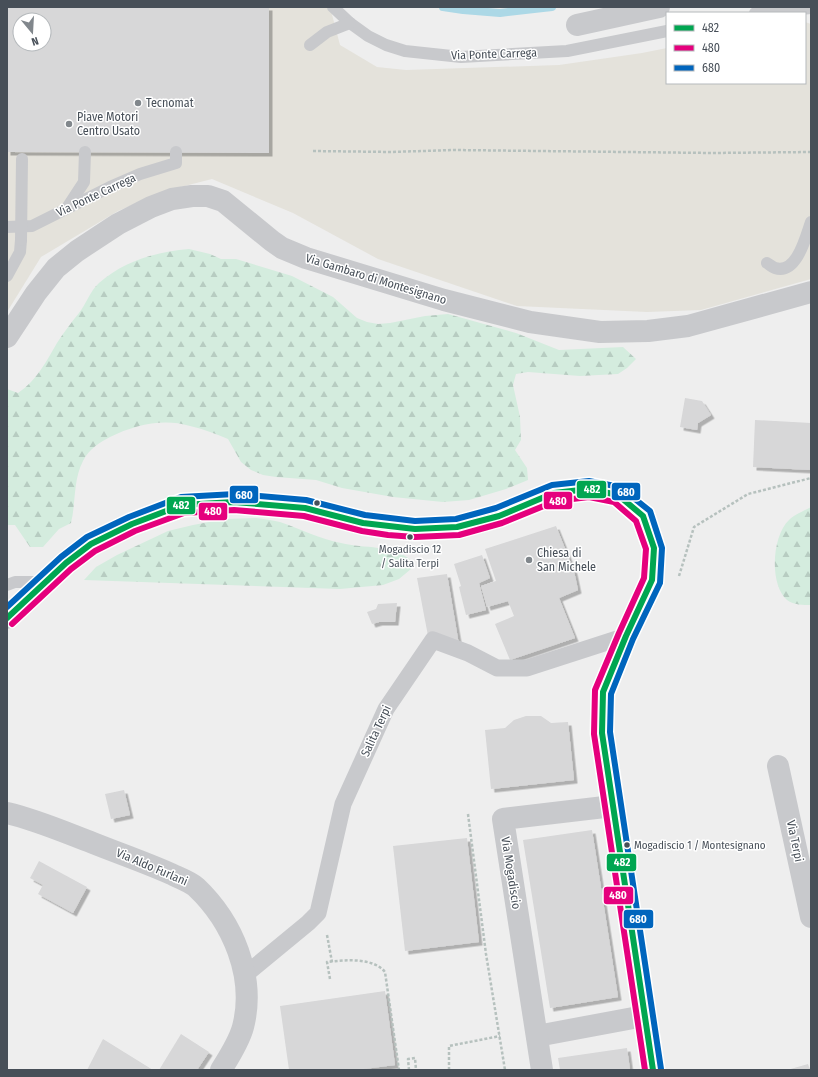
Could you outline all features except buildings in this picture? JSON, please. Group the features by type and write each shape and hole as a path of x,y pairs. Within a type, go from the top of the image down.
{"street":[{"path":"577,25 659,7"},
{"name":"Via Gambaro di Montesignano","path":"7,337 36,293 56,268 77,251 118,224 151,207 172,199 192,196 208,196 223,201 282,248 306,258 444,300 530,322 600,332 648,331 688,326 811,292"},
{"path":"7,618 66,563 91,544 132,524 182,505 234,502 305,508 363,523 415,529 458,527 499,516 554,493 589,489 618,495 643,516 654,548 652,580 626,636 603,692 602,733 653,1070"},
{"name":"Salita Terpi","path":"246,975 318,913 343,804 386,709 433,640 468,653 497,668 527,668 626,636"},
{"name":"Via Terpi","path":"778,766 811,917"},
{"name":"Via Mogadiscio","path":"542,1070 503,819 613,806"},
{"name":"Via Aldo Furlani","path":"7,813 30,819 154,866 195,886 222,918 235,942 246,975 247,993 243,1029 233,1051 221,1070"},
{"path":"537,1036 644,1016"}],"lane":[{"name":"Via Ponte Carrega","path":"333,7 350,23 368,36 386,45 405,51 462,57 567,51 666,31"},
{"path":"766,12 811,8"},
{"path":"310,45 327,32 350,23"},
{"path":"66,208 84,182 85,152"},
{"name":"Via Ponte Carrega","path":"7,227 32,226 110,187 140,174 176,163 176,152"},
{"path":"7,276 20,252 22,159"},
{"path":"767,263 775,268 790,266 800,253 811,222"},
{"path":"7,585 15,582 45,582"}],"path":[{"path":"313,150 391,152 454,150 811,152"},
{"path":"652,580 676,584 694,527 748,494 811,478"},
{"path":"468,814 486,954 506,1070"},
{"path":"330,979 327,962 346,960 363,962 381,968 385,972 399,1070"},
{"path":"449,1070 449,1046 500,1036"},
{"path":"409,1070 408,1058 415,1058 416,1070"}],"shaded area":[{"path":"7,7 330,7 340,45 377,67 406,70 559,65 666,48 666,84 806,84 806,22 811,24 811,279 701,310 647,312 517,306 378,259 293,213 212,179 165,191 118,211 41,257 7,312"}],"green space":[{"path":"189,249 210,254 221,259 236,259 292,276 333,297 357,318 367,322 378,324 390,323 425,316 448,314 516,333 559,350 623,347 636,359 618,374 580,376 528,372 516,374 513,385 520,417 521,440 515,450 527,468 528,480 506,489 469,500 443,502 393,497 342,488 316,480 263,475 251,470 241,462 228,439 205,430 180,424 149,424 129,429 110,437 91,450 85,457 80,468 76,484 71,523 59,529 43,547 30,547 15,525 7,525 7,389 18,393 31,382 45,364 93,290 109,275 130,263 153,255"},
{"path":"811,507 811,605 802,605 790,602 781,593 775,572 776,548 783,527 791,518"},
{"path":"256,518 280,522 333,541 350,545 387,549 412,561 411,569 399,579 383,585 340,589 84,580 96,567 117,555 168,531 225,519"}],"waterway":[{"path":"443,7 500,13 552,7"}],"transit line":[{"name":"680","path":"7,607 61,557 87,537 129,517 181,497 235,494 306,500 365,515 415,521 456,519 496,508 552,485 589,481 620,487 650,511 662,548 660,583 633,639 611,694 610,732 661,1069"},
{"name":"482","path":"7,618 66,563 91,544 132,524 182,505 234,502 305,508 363,523 415,529 457,527 499,516 554,493 589,489 618,495 643,516 654,548 652,580 626,636 603,692 602,733 653,1070"},
{"name":"480","path":"12,624 71,569 95,551 135,531 184,513 234,510 304,516 362,531 415,537 459,535 502,523 556,501 589,497 614,502 636,521 646,549 644,578 595,690 594,734 645,1070"}],"place":[{"name":"Tecnomat","path":"138,103"},
{"name":"Piave Motori Centro Usato","path":"69,124"},
{"name":"Mogadiscio 12 / Salita Terpi","path":"410,537"},
{"name":"Chiesa di San Michele","path":"529,560"},
{"name":"Mogadiscio 1 / Montesignano","path":"627,845"}]}
